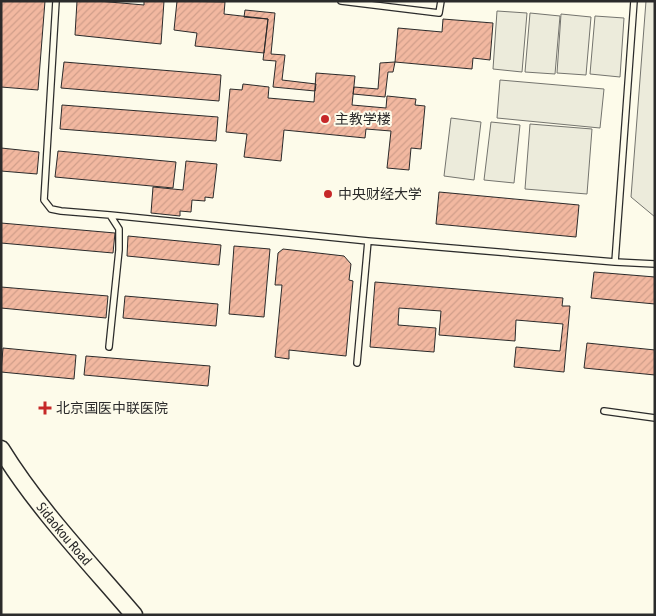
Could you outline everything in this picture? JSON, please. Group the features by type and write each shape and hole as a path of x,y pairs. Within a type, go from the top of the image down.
{"street":[{"name":"Sidaokou Road","path":"1,449 51,519 134,615"}],"lane":[{"path":"56,1 44,200 51,209 368,241 655,264"},
{"path":"341,1 439,13 441,1"},
{"path":"615,262 634,1"},
{"path":"109,347 119,250 119,229 110,215"},
{"path":"357,363 368,241"},
{"path":"604,411 655,418"}],"shaded area":[{"path":"646,1 655,1 655,217 631,197"},
{"path":"497,11 527,13 522,72 493,69"},
{"path":"530,13 560,16 555,74 525,72"},
{"path":"561,14 591,17 586,75 557,73"},
{"path":"595,16 624,18 620,77 590,74"},
{"path":"500,80 604,89 600,128 497,118"},
{"path":"451,118 481,122 474,180 444,176"},
{"path":"491,122 520,125 514,183 484,180"},
{"path":"530,124 592,129 587,194 525,189"}],"building":[{"path":"1,1 45,1 38,90 1,87"},
{"path":"77,1 144,5 144,1 164,1 161,44 75,35"},
{"path":"177,1 225,2 224,14 268,19 264,53 195,46 197,33 174,30"},
{"path":"245,10 275,13 271,54 285,55 282,80 316,84 315,91 273,87 276,61 263,60 268,19 244,17"},
{"path":"443,19 493,23 490,60 473,58 472,69 395,62 398,28 442,32"},
{"path":"64,62 221,75 219,101 61,88"},
{"path":"395,62 393,72 388,72 385,97 353,94 354,87 378,89 380,63"},
{"name":"主教学楼","path":"316,73 355,76 352,105 386,108 387,96 416,99 415,105 425,106 421,149 411,148 409,170 387,168 391,131 366,129 365,138 284,130 281,161 244,157 247,134 226,132 230,89 242,90 243,84 269,87 268,98 314,102"},
{"path":"62,105 218,117 216,141 60,129"},
{"path":"1,148 39,152 37,174 1,171"},
{"path":"58,151 176,162 173,188 55,177"},
{"path":"186,161 217,164 213,198 205,197 205,201 192,200 191,212 180,211 180,216 151,213 153,187 183,190"},
{"path":"439,192 579,205 576,237 436,224"},
{"path":"1,223 115,233 113,253 1,243"},
{"path":"128,236 221,245 219,265 127,256"},
{"path":"234,246 270,249 264,317 229,314"},
{"path":"283,249 344,256 351,264 349,280 353,281 346,356 289,350 289,359 275,357 282,285 275,285 278,253"},
{"path":"594,272 655,277 655,304 591,298"},
{"path":"375,282 563,298 562,306 570,306 564,372 514,367 516,347 560,351 563,324 516,320 515,341 439,335 441,311 399,308 398,325 436,328 434,352 370,347"},
{"path":"1,287 108,296 106,318 1,308"},
{"path":"125,296 218,304 216,326 123,318"},
{"path":"587,343 655,350 655,375 584,368"},
{"path":"3,348 76,355 74,379 1,372"},
{"path":"86,356 210,366 208,386 84,375"}],"place":[{"name":"主教学楼","path":"325,119"},
{"name":"中央财经大学","path":"328,194"},
{"name":"北京国医中联医院","path":"45,408"}]}
